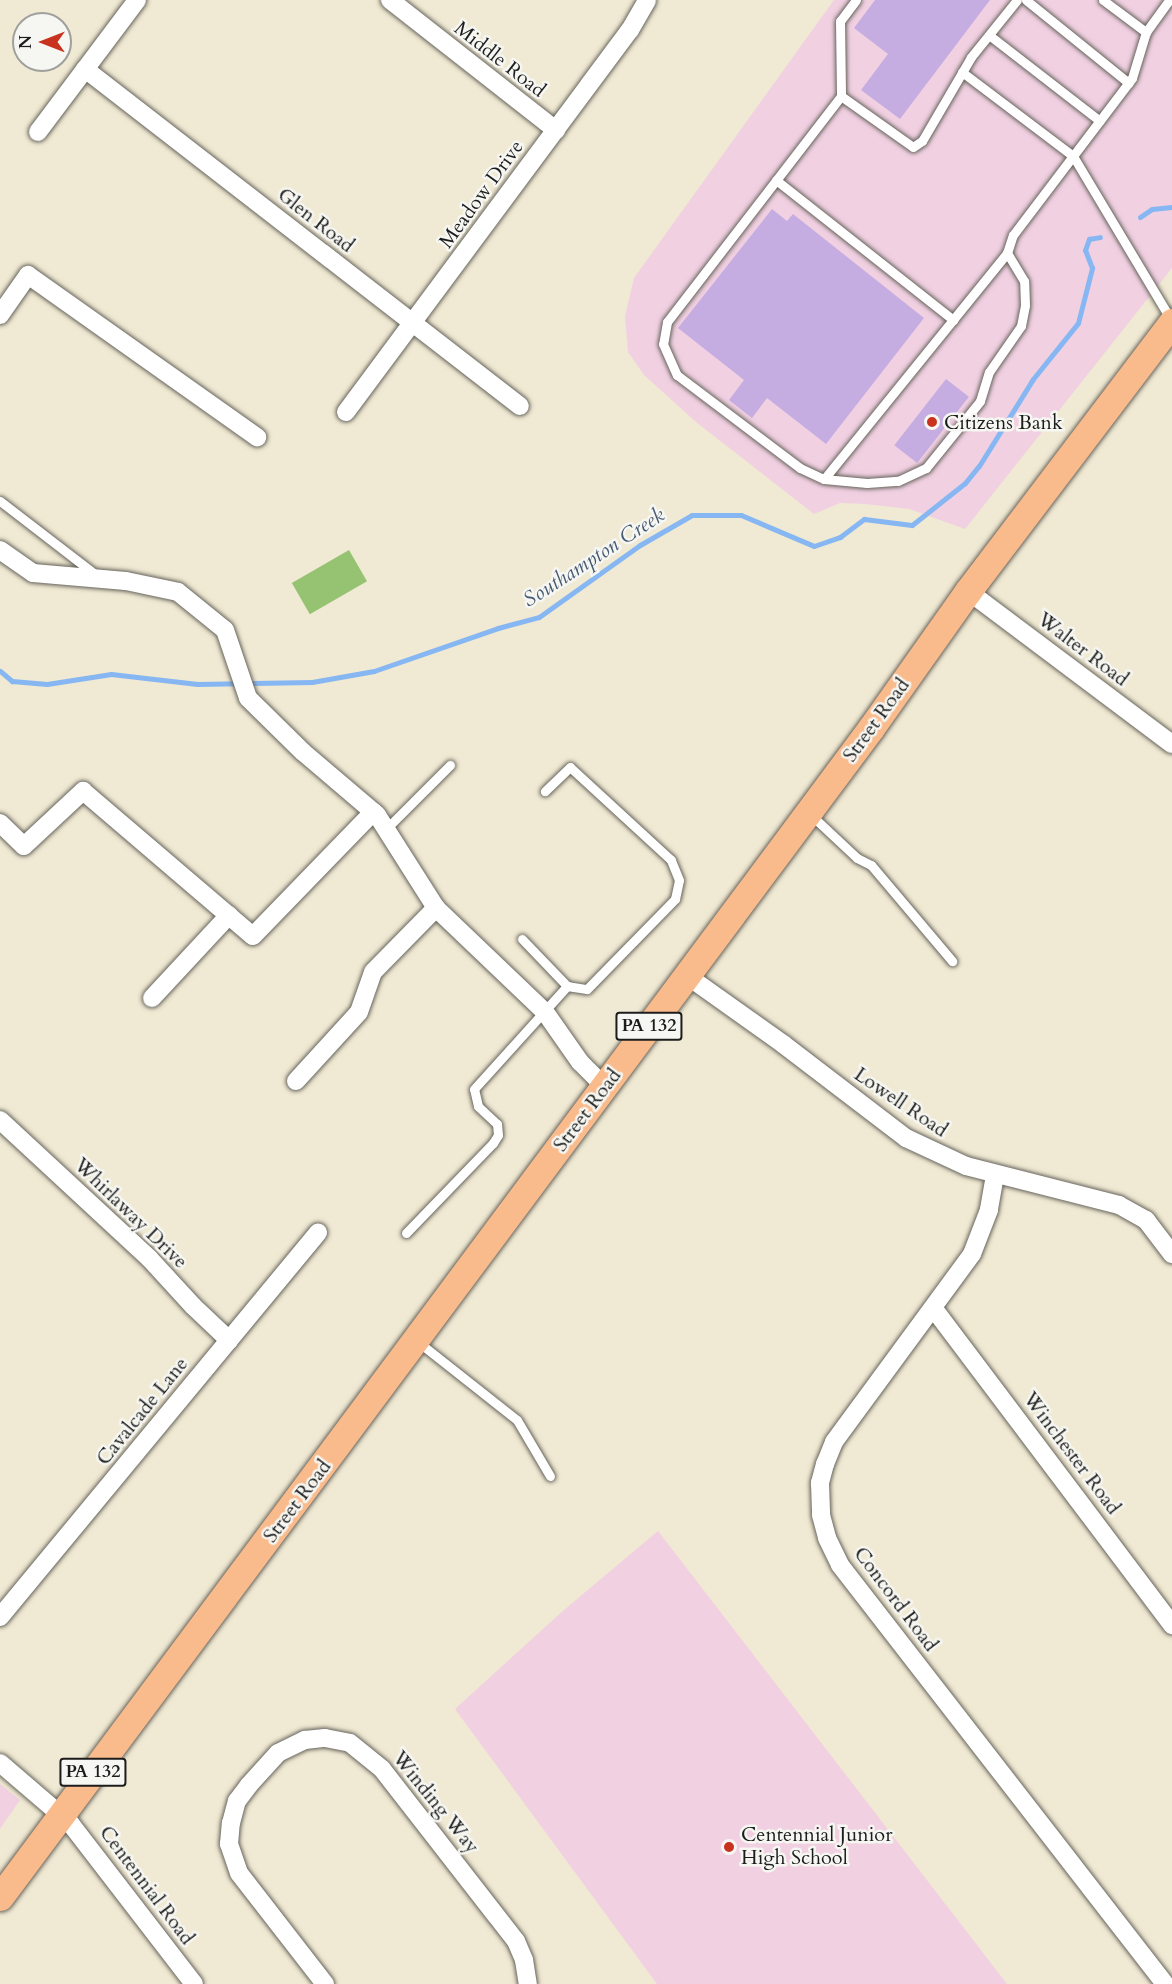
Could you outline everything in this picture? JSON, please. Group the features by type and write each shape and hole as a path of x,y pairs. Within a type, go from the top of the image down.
{"main road":[{"name":"Street Road","path":"0,1897 605,1087 968,591 1172,322"}],"street":[{"path":"38,132 137,0"},
{"name":"Middle Road","path":"390,0 556,130"},
{"name":"Meadow Drive","path":"346,412 630,30 647,0"},
{"name":"Glen Road","path":"85,69 520,406"},
{"path":"0,315 28,275 257,437"},
{"path":"0,550 33,573 101,579 178,592 225,630 238,662 248,698 303,752 373,812 436,908 545,1012 580,1062 605,1087"},
{"name":"Walter Road","path":"968,591 1172,744"},
{"path":"0,823 24,846 82,791 253,936 373,812"},
{"path":"296,1081 359,1012 373,972 436,908"},
{"path":"152,998 229,915"},
{"name":"Lowell Road","path":"686,975 783,1044 906,1138 944,1158 995,1175 1119,1204 1146,1220 1172,1254"},
{"name":"Whirlaway Drive","path":"3,1130 149,1258 193,1306 229,1340"},
{"name":"Concord Road","path":"995,1175 989,1210 972,1254 934,1309 834,1442 820,1483 821,1515 827,1538 840,1565 1165,1984"},
{"name":"Cavalcade Lane","path":"0,1617 318,1233"},
{"name":"Winchester Road","path":"934,1309 1172,1625"},
{"name":"Winding Way","path":"325,1984 239,1873 230,1844 231,1823 237,1801 249,1785 278,1753 305,1740 325,1738 350,1743 368,1755 382,1769 516,1941 524,1960 529,1984"},
{"name":"Centennial Road","path":"0,1763 62,1815 194,1984"}],"lane":[{"path":"856,0 840,21 841,96 667,322 663,344 676,375 800,468 824,479 867,483 898,481 926,468 980,401 989,372 1021,326 1025,306 1024,281 1007,253"},
{"path":"841,96 913,147 922,141 962,72 1017,0"},
{"path":"1026,0 1129,83"},
{"path":"1103,0 1146,32"},
{"path":"824,479 1007,253 1013,235 1129,83 1146,32 1169,0"},
{"path":"989,35 1100,121"},
{"path":"962,72 1073,156 1172,322"},
{"path":"776,180 953,320"},
{"path":"0,501 101,579"},
{"path":"385,830 450,765"},
{"path":"522,939 567,986 587,989 675,899 679,880 671,860 570,767 545,791"},
{"path":"808,812 857,858 871,865 951,961"},
{"path":"406,1233 494,1143 498,1135 497,1124 478,1106 474,1089 567,986"},
{"path":"416,1341 517,1420 550,1476"}],"shaded area":[{"path":"834,0 1163,0 1172,6 1172,268 965,529 909,509 865,504 840,503 814,514 696,422 644,375 628,352 625,316 634,278"},
{"name":"Centennial Junior High School","path":"658,1531 1007,1984 657,1984 455,1709 564,1610"},
{"path":"0,1784 20,1800 0,1829"}],"green space":[{"path":"349,550 367,581 310,614 292,583"}],"building":[{"path":"875,0 990,0 900,119 861,90 888,54 854,28"},
{"path":"772,209 787,221 793,214 924,318 826,444 767,398 752,418 729,400 744,380 678,328"},
{"name":"Citizens Bank","path":"946,379 969,397 917,463 894,445"}],"waterway":[{"name":"Southampton Creek","path":"1140,217 1152,209 1172,207"},
{"name":"Southampton Creek","path":"0,671 12,681 47,684 111,674 197,684 312,682 374,671 498,628 539,617 640,545 692,515 741,515 814,546 840,537 864,519 912,525 965,483 979,466 1033,379 1078,323 1092,268 1085,250 1089,239 1100,237"}],"place":[{"name":"Citizens Bank","path":"932,422"},
{"name":"Centennial Junior High School","path":"729,1847"}]}
